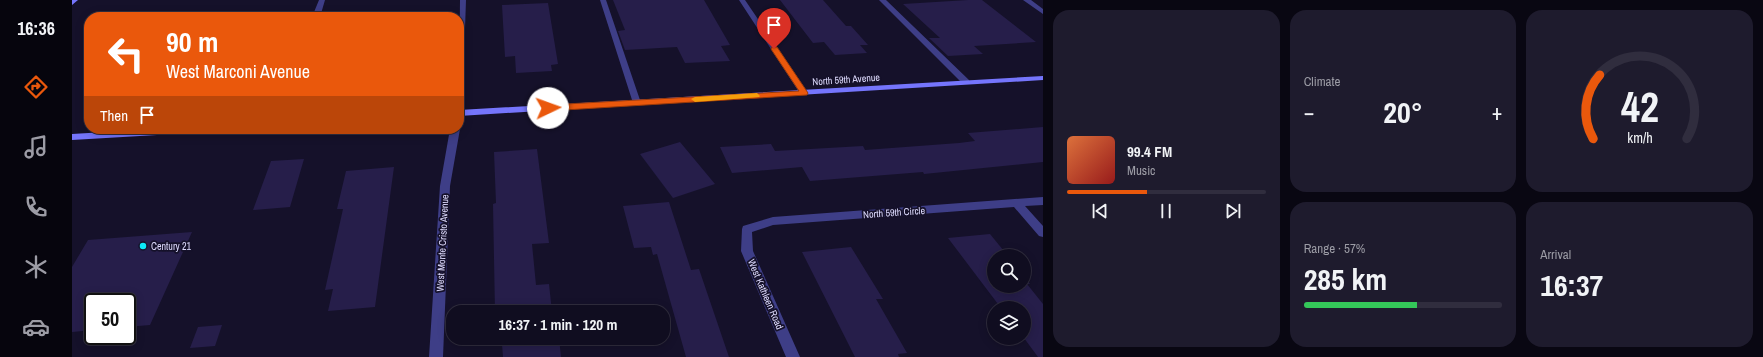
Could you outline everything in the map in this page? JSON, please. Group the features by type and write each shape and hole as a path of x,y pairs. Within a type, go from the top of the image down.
{"main road":[{"path":"72,3 75,0"},
{"name":"North 59th Avenue","path":"464,113 1043,78"},
{"path":"72,137 123,134"}],"street":[{"path":"318,12 322,0"},
{"path":"462,12 463,0"},
{"path":"603,0 637,103"},
{"path":"742,0 804,93"},
{"path":"882,0 966,82"},
{"path":"1026,0 1043,12"},
{"name":"West Monte Cristo Avenue","path":"436,357 445,186 454,134"},
{"name":"North 59th Circle","path":"747,229 773,221 1043,201"},
{"path":"1016,203 1043,233"},
{"name":"West Kathleen Road","path":"747,229 747,251 793,357"}],"building":[{"path":"613,0 704,0 730,45 721,46 730,61 685,63 677,47 625,50 618,31 625,30"},
{"path":"780,0 823,0 846,26 851,26 868,45 860,45 867,53 835,55 824,42 813,43"},
{"path":"982,0 1036,42 974,46 983,54 948,56 929,38 940,38 903,4"},
{"path":"548,3 558,64 551,65 552,71 516,73 515,56 505,57 502,5"},
{"path":"1043,127 1043,162 924,174 923,172 810,181 802,167 732,173 720,147 771,144 775,151 863,146 865,150 975,141 968,133"},
{"path":"680,142 715,184 673,198 640,154"},
{"path":"537,149 549,243 532,244 536,285 549,284 551,305 495,305 493,204 496,203 494,152"},
{"path":"304,159 290,207 253,210 271,161"},
{"path":"394,167 375,307 328,311 333,289 325,290 343,209 337,209 346,171"},
{"path":"669,202 691,270 699,269 729,357 686,357 657,254 653,255 651,247 634,248 623,206"},
{"path":"192,232 150,325 136,326 136,293 84,293 84,331 72,332 72,267 88,240"},
{"path":"990,234 1002,249 987,249 987,290 948,238"},
{"path":"851,247 883,299 876,299 907,353 898,354 899,357 855,357 802,252"},
{"path":"1031,289 1043,304 1043,357 1038,357 1029,345 1031,345 1031,301 996,301 990,293 1031,293"},
{"path":"222,325 215,346 190,348 198,327"},
{"path":"502,345 560,345 561,357 503,357"}],"slow traffic":[{"path":"695,99 757,96"}],"place":[{"name":"Century 21","path":"143,246"}],"route":[{"path":"548,108 804,93 774,49"}]}
